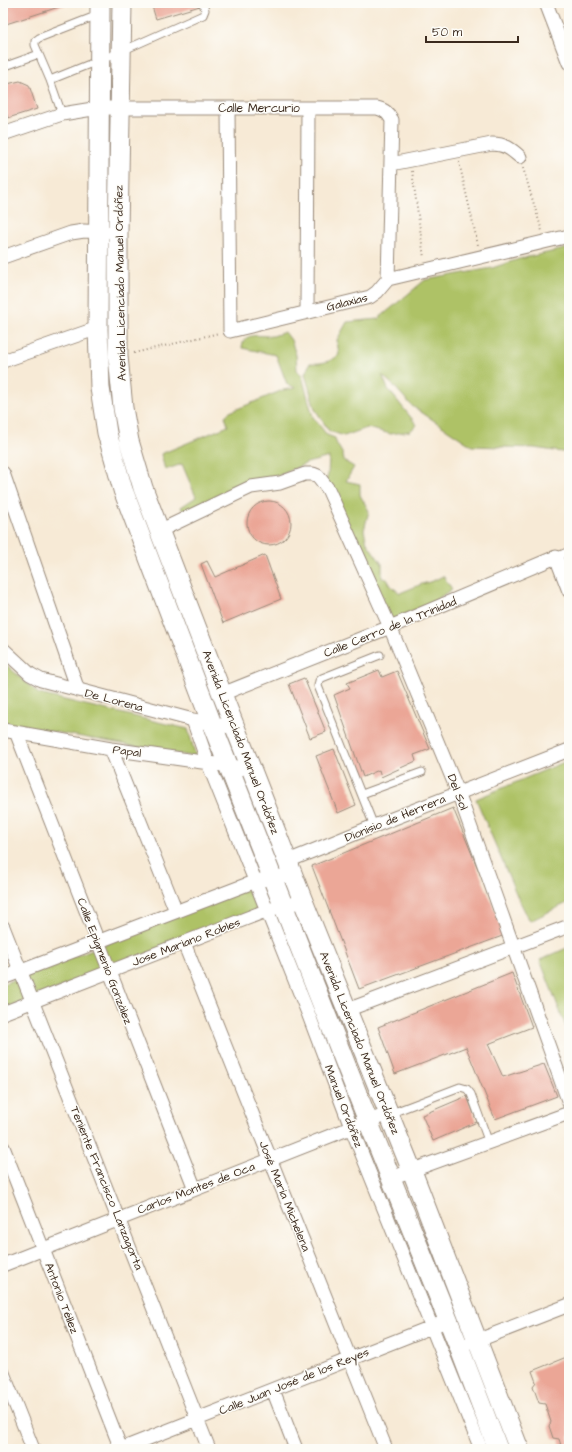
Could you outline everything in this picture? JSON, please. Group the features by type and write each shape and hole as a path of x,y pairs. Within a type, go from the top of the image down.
{"main road":[{"name":"Avenida Licenciado Manuel Ordóñez","path":"122,3 118,232 118,356 123,408 129,441 143,488 251,769 412,1171 519,1449"},
{"name":"Avenida Licenciado Manuel Ordóñez","path":"100,8 98,328 100,388 106,425 123,490 229,765 264,880 360,1124 391,1178 440,1323 460,1347 498,1449"}],"street":[{"path":"546,3 568,55"},
{"name":"Calle Mercurio","path":"3,134 62,114 99,108 377,108 387,112 392,120 390,164"},
{"path":"228,108 230,331"},
{"path":"307,312 308,108"},
{"path":"520,157 508,147 500,144 492,144 390,164 388,279 569,236"},
{"path":"3,257 84,231 118,232"},
{"name":"Galaxias","path":"230,331 370,297 377,292 388,279"},
{"path":"3,361 98,328"},
{"path":"3,473 78,690"},
{"name":"Del Sol","path":"159,531 251,488 273,484 305,474 313,474 318,476 328,489 390,627 458,792 569,1103"},
{"path":"556,557 569,591"},
{"name":"Calle Cerro de la Trinidad","path":"222,694 390,627 556,557"},
{"name":"De Lorena","path":"3,649 30,674 41,680 193,720 236,728"},
{"path":"193,720 208,763 264,880"},
{"name":"Papal","path":"3,730 111,750 251,769"},
{"name":"Calle Epigmenio González","path":"16,732 195,1189"},
{"path":"111,750 176,911"},
{"name":"Dionisio de Herrera","path":"290,868 374,826 569,750"},
{"path":"3,978 176,911 264,880 290,868"},
{"name":"Jose Mariano Robles","path":"3,1013 276,908 303,901"},
{"path":"347,1010 569,926"},
{"name":"Teniente Francisco Lanzagorta","path":"3,927 209,1449"},
{"name":"José María Michelena","path":"184,943 386,1449"},
{"path":"391,1178 569,1113"},
{"name":"Carlos Montes de Oca","path":"3,1265 119,1218 389,1114"},
{"name":"Manuel Ordóñez","path":"360,1124 440,1323 481,1449"},
{"name":"Antonio Téllez","path":"3,1147 121,1449"},
{"path":"460,1347 569,1305"},
{"name":"Calle Juan José de los Reyes","path":"121,1449 197,1418 273,1390 466,1312"},
{"path":"3,1373 33,1449"},
{"path":"273,1390 296,1449"}],"lane":[{"path":"50,80 99,61 203,15 205,10 203,3"},
{"path":"62,114 50,80 38,54 35,41 100,8"},
{"path":"3,67 38,54"},
{"path":"556,557 569,551"},
{"path":"374,826 318,686 319,681 322,678 380,655"},
{"path":"362,794 422,772"},
{"path":"389,1114 460,1087 467,1089 471,1094 488,1143"}],"path":[{"path":"457,151 481,257"},
{"path":"520,157 545,242"},
{"path":"410,160 426,271"},
{"path":"118,356 230,331"}],"green space":[{"path":"569,248 569,453 534,448 472,446 412,406 382,375 388,389 417,425 410,431 391,434 367,428 344,436 329,431 315,409 305,374 310,363 326,362 339,355 337,340 347,322 378,319 425,280 492,268 519,259"},
{"path":"285,332 291,340 296,355 297,370 302,376 313,417 327,435 335,438 344,461 354,467 346,481 360,484 360,495 369,511 364,530 367,543 382,564 382,578 387,579 391,586 400,593 443,576 452,589 430,604 389,621 325,482 328,475 329,457 307,463 242,489 185,515 181,507 196,497 182,464 165,470 161,454 228,426 225,416 230,412 283,390 296,388 287,384 276,355 242,348 243,342 249,337 259,335 273,336"},
{"path":"3,662 39,694 188,729 196,757 3,723"},
{"path":"569,760 569,902 530,921 518,898 476,799"},
{"path":"249,888 257,910 3,1010 3,984"},
{"path":"569,947 569,1026 566,1027 540,960"}],"building":[{"path":"3,3 64,3 65,5 3,25"},
{"path":"151,3 199,3 200,6 156,19"},
{"path":"20,81 29,85 37,109 8,118 3,103 3,85"},
{"path":"265,501 273,501 278,502 285,507 290,514 290,532 285,539 278,544 265,545 257,542 250,535 247,527 247,519 250,511 257,504"},
{"path":"265,555 281,599 223,623 201,564 207,561 215,577"},
{"path":"379,670 382,677 397,671 430,749 414,755 416,761 381,777 379,770 363,777 334,695 350,688 347,683"},
{"path":"304,678 326,732 310,738 289,684"},
{"path":"334,749 356,805 338,813 316,756"},
{"path":"453,808 505,935 359,989 312,866"},
{"path":"512,973 532,1027 488,1044 503,1077 544,1064 557,1096 495,1119 466,1047 395,1074 378,1027"},
{"path":"467,1096 477,1122 433,1141 422,1115"},
{"path":"569,1356 569,1449 562,1449 559,1439 553,1438 549,1426 551,1422 545,1404 539,1403 533,1386 536,1382 532,1371"}]}
